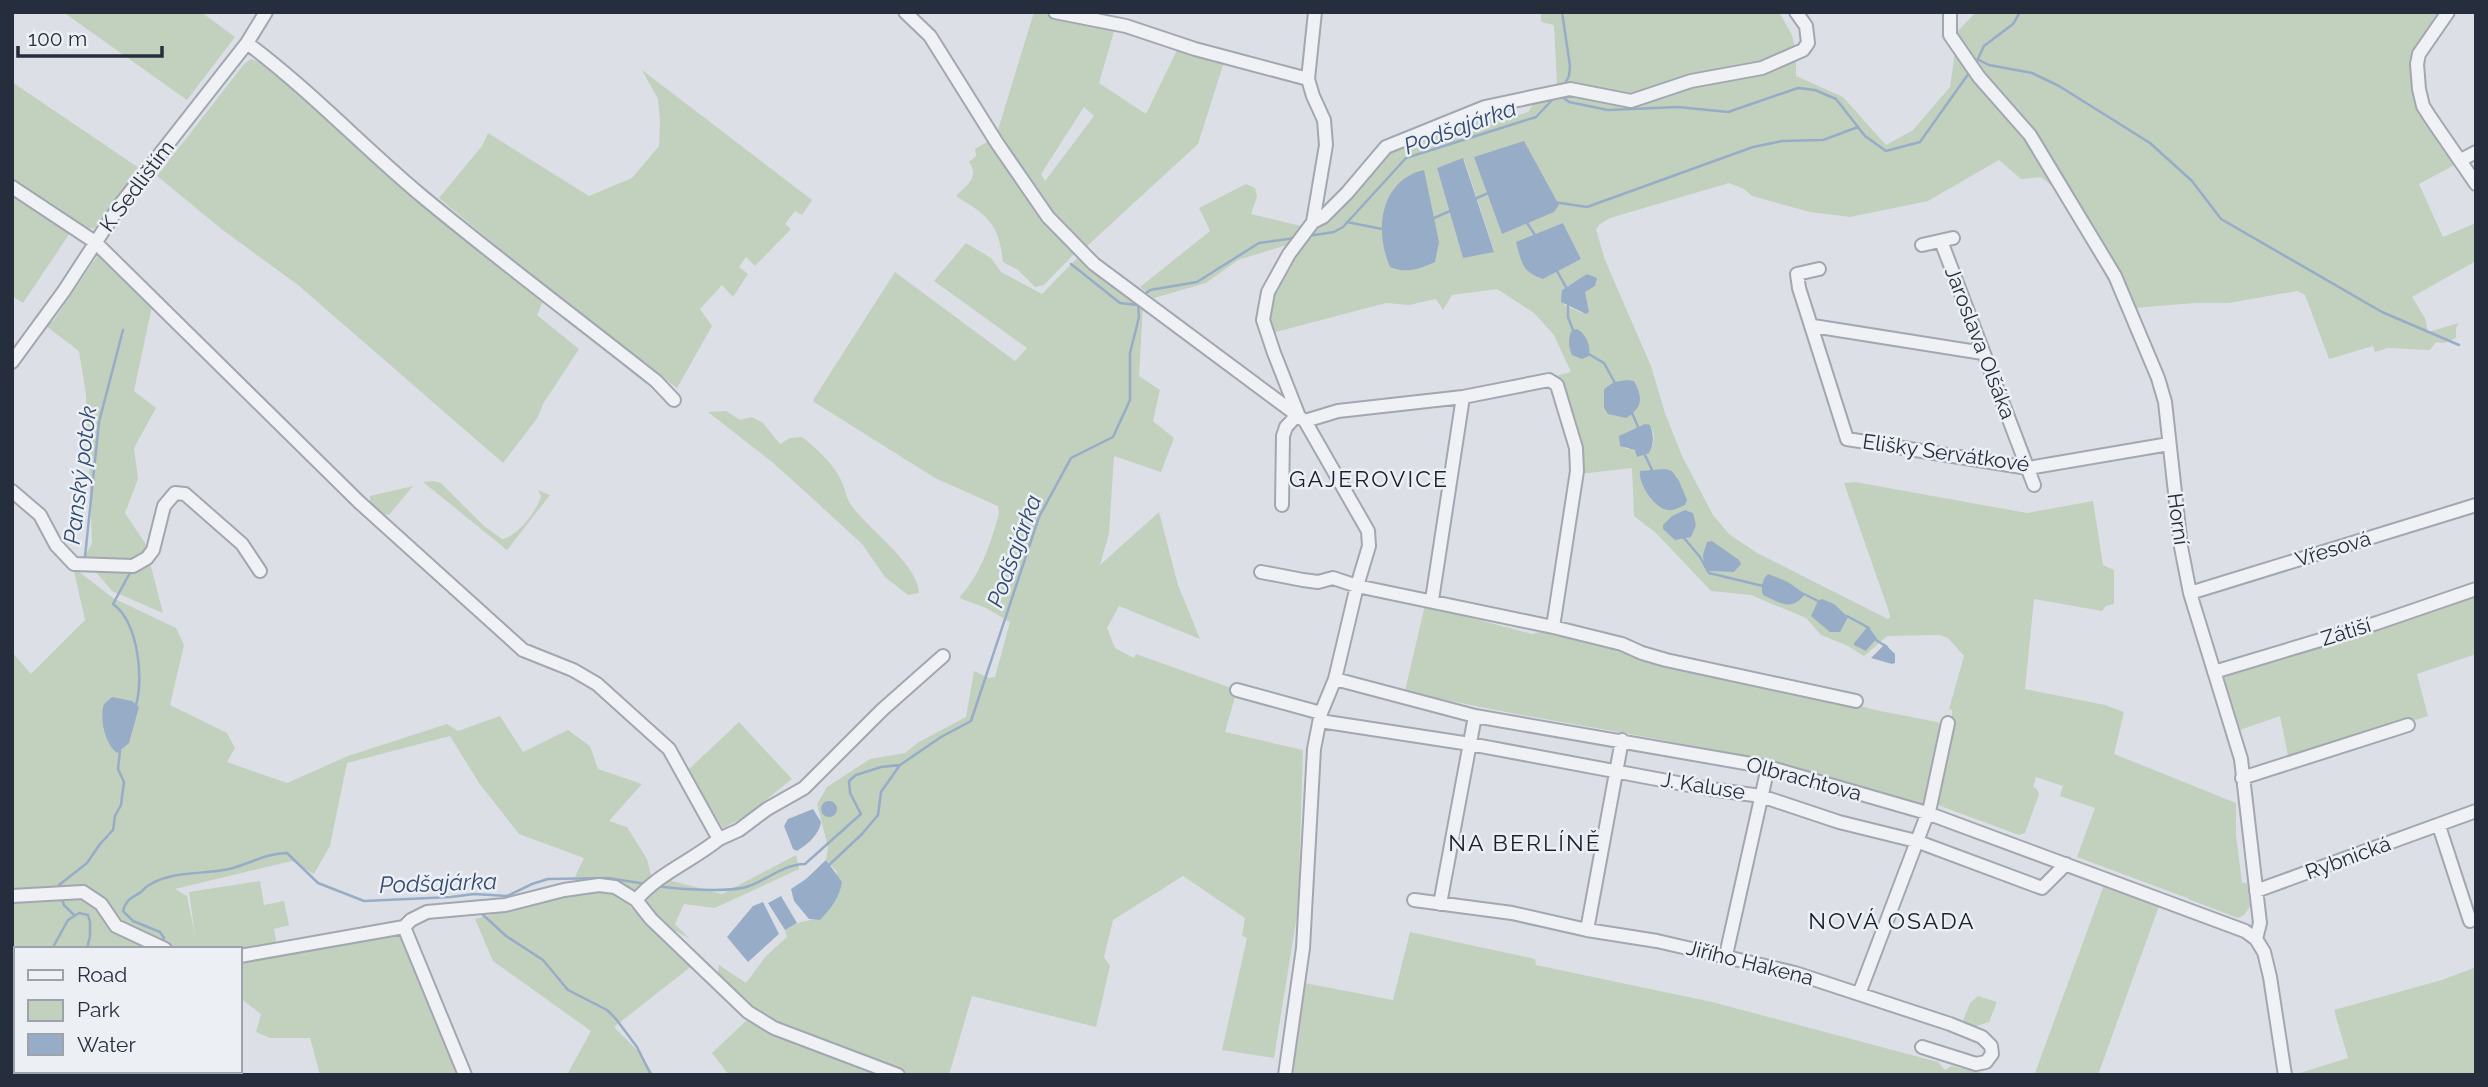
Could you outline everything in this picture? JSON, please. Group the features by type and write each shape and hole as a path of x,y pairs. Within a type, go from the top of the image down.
{"street":[{"name":"K Sedlištím","path":"12,362 143,175 247,43 266,12"},
{"path":"905,12 930,36 997,143 1048,217 1088,260 1301,418"},
{"path":"1055,12 1126,26 1195,49 1308,79"},
{"path":"1285,1075 1303,948 1314,749 1369,546 1368,531 1301,418 1273,353 1264,320 1268,292 1289,254 1312,222 1326,145 1324,120 1308,79 1315,12"},
{"path":"1312,222 1323,216 1346,193 1386,147 1485,107 1537,94 1570,89 1631,101 1691,81 1762,68 1803,50 1808,43 1806,26 1796,12"},
{"name":"Horní","path":"1950,12 1950,35 1979,77 2030,135 2115,276 2158,378 2165,402 2190,593 2241,759 2260,923 2256,939 2264,952 2270,977 2285,1075"},
{"path":"2448,12 2418,54 2418,77 2423,106 2476,184"},
{"path":"247,43 330,111 368,149 422,196 656,382 674,400"},
{"path":"2461,160 2476,152"},
{"path":"12,187 95,242 359,502 523,650 573,670 597,684 669,749 719,839"},
{"name":"Jaroslava Olšáka","path":"1922,245 1947,239 1983,353 2034,485"},
{"path":"1819,269 1797,274 1799,289 1813,326 1983,353"},
{"name":"Elišky Servátkové","path":"1813,326 1847,439 2028,468 2169,444"},
{"path":"1282,505 1283,436 1286,427 1301,418 1338,411 1463,397 1549,380 1557,386 1576,448 1577,471 1553,626"},
{"path":"1432,600 1463,397"},
{"path":"12,491 40,515 56,545 74,564 133,566 147,558 153,550 164,506 175,493 185,494 242,544 260,571"},
{"name":"Vřesová","path":"2190,593 2476,505"},
{"path":"1261,572 1310,581 1333,578 1357,586 1553,626 1622,644 1666,660 1856,701"},
{"name":"Zátiší","path":"2214,671 2378,623 2476,589"},
{"path":"636,900 650,884 719,839 739,831 767,809 804,788 882,710 943,656"},
{"name":"Olbrachtova","path":"1335,679 1475,716 1768,767 1927,813 2229,925 2256,939"},
{"name":"J. Kaluse","path":"1237,690 1321,717 1710,789 1761,796 1839,822 1916,841 2042,888 2066,864"},
{"path":"1440,904 1475,716"},
{"path":"1860,994 1930,807 1948,723"},
{"path":"2242,778 2408,725"},
{"path":"1587,930 1622,740"},
{"path":"1726,956 1768,767"},
{"name":"Rybnická","path":"2256,891 2476,811"},
{"path":"2439,826 2470,921"},
{"path":"242,956 404,927 427,912 505,905 564,890 599,885 615,887 636,900 651,919 748,1012 774,1028 898,1075"},
{"path":"12,896 83,892 101,904 116,926 161,946"},
{"name":"Jiřího Hakena","path":"1415,900 1511,913 1587,930 1657,941 1796,973 1982,1037 1991,1046 1993,1054 1986,1062 1976,1064 1923,1047"},
{"path":"404,927 464,1075"}],"green space":[{"path":"63,12 201,12 235,37 187,100"},
{"path":"1034,12 1115,28 1099,83 1146,114 1178,48 1224,62 1198,144 1085,248 1050,208 998,130","holes":["1084,107 1094,116 1045,181 1041,174"]},
{"path":"1541,12 1779,12 1792,35 1795,48 1760,63 1670,81 1676,84 1796,56 1796,76 1843,97 1886,145 1913,130 1950,87 1958,31 1976,12 2454,12 2421,57 2427,101 2462,161 2419,184 2443,237 2476,223 2476,261 2412,297 2425,318 2428,332 2459,323 2456,338 2443,343 2436,342 2430,350 2388,348 2375,352 2373,346 2329,359 2305,295 2297,291 2229,303 2134,308 2084,211 2041,177 2021,179 1999,160 1928,201 1850,217 1810,212 1752,196 1744,189 1729,183 1610,218 1596,229 1605,260 1651,366 1682,456 1713,515 1729,534 1757,553 1888,619 1889,612 1844,483 1855,482 2027,513 2093,501 2103,565 2114,570 2114,604 2106,606 2102,611 2034,599 2025,689 2105,705 2124,712 2114,754 2236,803 2236,835 2242,883 2247,883 2250,906 2244,915 2238,918 2077,857 2095,808 2060,796 2063,786 2036,777 2033,787 2039,794 2025,833 2019,835 1935,804 1952,725 1952,710 1949,709 1964,656 1948,638 1940,635 1887,636 1864,656 1821,635 1806,618 1751,595 1711,591 1656,533 1634,516 1632,468 1580,474 1576,434 1556,376 1571,372 1554,335 1534,313 1497,289 1452,295 1443,310 1436,299 1409,305 1386,303 1268,334 1267,298 1295,251 1287,245 1238,260 1206,283 1154,298 1140,287 1210,231 1199,208 1246,184 1255,188 1257,197 1251,214 1301,226 1313,222 1384,144 1502,107 1512,117 1528,112 1536,100 1557,85 1554,25 1541,22","holes":["1475,157 1554,212 1502,233","1464,159 1494,251 1463,257 1437,168","1563,223 1581,259 1543,279","1574,282 1578,286 1584,296 1582,313 1564,305 1562,290","1650,425 1654,435 1653,445 1635,450 1624,448","1868,626 1877,638 1866,651 1854,643"]},
{"path":"251,59 264,64 543,301 537,315 579,349 543,404 538,417 503,463 298,285 224,231 157,176 244,64"},
{"path":"642,70 812,200 802,215 795,211 785,224 791,229 755,266 746,257 739,267 748,274 733,297 722,285 700,309 712,326 677,388 536,279 439,198 482,146 488,133 589,196 632,178 659,146 658,99"},
{"path":"12,82 139,168 95,228 85,229 12,181"},
{"path":"987,142 1041,220 1074,254 1044,285 1035,287 1018,270 1003,262 995,229 984,215 956,196 973,176 969,162 976,156 975,149"},
{"path":"12,191 72,230 23,303 12,296"},
{"path":"966,243 991,258 1001,272 1042,294 1077,258 1143,306 1139,376 1160,390 1153,421 1174,438 1161,472 1114,456 1109,534 1100,565 1159,512 1178,585 1200,639 1119,606 1107,628 1115,648 1134,658 1136,654 1237,690 1225,732 1303,750 1298,909 1274,1058 1222,1050 1247,938 1242,936 1245,918 1183,876 1113,920 1104,957 1110,966 1096,1027 972,996 949,1075 911,1075 764,1019 717,978 719,965 746,983 766,956 787,937 785,930 802,922 820,920 837,872 826,860 828,847 817,804 827,787 870,759 905,753 919,742 966,717 974,671 989,678 995,677 1010,622 986,608 959,598 974,579 984,559 999,514 998,506 935,478 813,400 895,272 1015,361 1027,348 934,281"},
{"path":"100,252 152,306 134,391 156,408 134,448 138,479 125,513 145,543 163,613 112,591 84,558 92,543 86,395 79,351 46,326 54,320"},
{"path":"726,411 740,420 752,417 763,423 780,444 790,438 802,437 818,451 838,474 851,505 910,570 919,593 908,595 885,577 862,544 772,462 708,412"},
{"path":"423,482 441,483 484,526 502,539 514,533 531,515 541,496 538,490 550,495 507,550"},
{"path":"413,486 389,515 377,513 370,506 370,496"},
{"path":"73,567 113,598 176,628 184,645 170,705 227,733 235,748 227,762 287,783 348,756 447,724 458,731 500,716 523,752 568,730 590,746 598,769 642,784 609,821 627,827 647,859 653,883 665,879 722,894 796,855 799,869 715,908 684,904 675,924 690,939 676,931 671,934 647,904 647,900 605,881 575,877 584,858 519,834 479,783 450,736 347,763 330,846 314,874 292,861 175,889 187,896 195,935 189,892 260,881 264,905 284,901 289,925 274,929 277,947 242,953 242,947 14,947 12,1046 12,652 31,674 85,620"},
{"path":"2476,593 2476,654 2417,674 2428,716 2289,761 2280,716 2240,730 2221,672"},
{"path":"1425,605 1472,615 1472,618 1532,634 1539,632 1581,641 1582,638 1880,711 1937,722 1942,725 1924,807 1846,783 1740,756 1405,691"},
{"path":"739,722 792,779 746,816 723,828 688,770"},
{"path":"2104,885 2159,906 2098,1075 2040,1075 2035,1073"},
{"path":"611,889 693,965 614,1027 640,1053 654,1075 567,1075 591,1031 493,961 475,919 569,892"},
{"path":"1410,932 1535,959 1536,965 1712,1002 1938,1062 1945,1070 1951,1066 1991,1075 1291,1075 1304,983 1393,1000"},
{"path":"395,933 406,938 458,1075 320,1075 310,1038 270,1038 256,1032 261,1014 242,1000 242,959"},
{"path":"2476,967 2476,1075 2293,1075 2348,1058 2334,1010 2442,980"},
{"path":"1978,996 1997,1002 1989,1022 1976,1026 1963,1021 1970,1003"},
{"path":"749,1018 885,1075 729,1075 712,1053"}],"water":[{"path":"1524,141 1559,205 1554,212 1502,234 1474,157"},
{"path":"1463,158 1494,252 1463,258 1437,168"},
{"path":"1424,170 1439,242 1435,262 1413,270 1396,269 1390,267 1382,238 1384,209 1398,184"},
{"path":"1563,223 1581,259 1543,279 1530,273 1524,265 1516,242"},
{"path":"1587,274 1597,278 1595,286 1585,292 1589,312 1586,314 1561,302 1562,290"},
{"path":"1577,329 1585,337 1589,348 1589,356 1582,359 1572,355 1569,345 1572,330"},
{"path":"1634,381 1640,397 1636,410 1626,418 1608,414 1604,408 1604,389 1614,382"},
{"path":"1645,424 1650,425 1652,446 1649,453 1637,457 1635,450 1620,446 1619,436"},
{"path":"1640,471 1672,471 1687,500 1685,505 1672,510 1663,509 1653,501 1640,476"},
{"path":"1685,510 1693,513 1696,525 1691,537 1675,540 1663,529 1663,525 1672,516"},
{"path":"1712,541 1739,560 1741,564 1734,572 1709,571 1704,567 1703,555 1707,542"},
{"path":"1768,574 1788,582 1805,594 1800,600 1790,604 1763,595 1763,583"},
{"path":"1822,599 1834,604 1848,617 1840,632 1830,632 1811,616 1818,601"},
{"path":"1868,626 1877,638 1866,651 1854,643"},
{"path":"1885,644 1895,654 1895,663 1871,658"},
{"path":"112,697 132,701 139,707 129,743 117,753 109,744 103,723 104,704"},
{"path":"826,801 832,801 837,809 835,815 826,817 821,812 821,806"},
{"path":"813,809 821,822 820,827 812,839 797,851 793,849 784,826 788,819"},
{"path":"826,860 842,882 841,888 834,903 820,920 809,919 794,901 791,889"},
{"path":"781,896 797,923 785,930 768,903"},
{"path":"763,902 779,934 748,962 727,937 753,906"}],"waterway":[{"path":"1562,12 1570,66 1569,76 1563,87"},
{"name":"Podšajárka","path":"1975,65 1984,46 2013,24 2020,12"},
{"path":"1979,60 1989,65 2032,73 2059,86 2150,143 2192,181 2221,219 2382,312 2459,345"},
{"name":"Podšajárka","path":"1561,96 1569,102 1608,110 1678,107 1728,112 1798,88 1815,90 1836,99 1865,136 1886,151 1920,142 1969,73"},
{"name":"Podšajárka","path":"1308,236 1334,232 1343,227 1406,158 1536,117 1556,96"},
{"path":"1554,202 1587,207 1753,147 1782,141 1823,140 1858,127"},
{"path":"1475,199 1488,193"},
{"path":"1434,218 1450,211"},
{"path":"1525,220 1535,235"},
{"path":"1347,222 1382,229"},
{"name":"Podšajárka","path":"1144,295 1150,290 1197,282 1259,243 1295,238"},
{"path":"1071,264 1120,303 1138,305"},
{"path":"1557,271 1567,289"},
{"name":"Podšajárka","path":"656,886 704,890 741,888 790,866 805,864 861,814 850,793 849,781 856,775 881,767 900,765 941,737 971,721 1039,517 1071,458 1113,437 1130,400 1130,353 1139,317 1138,303"},
{"path":"1568,306 1568,317 1573,330"},
{"name":"Panský potok","path":"88,560 85,557 99,422 123,330"},
{"path":"1587,353 1604,363 1615,383"},
{"path":"1632,413 1639,429"},
{"path":"1644,453 1653,472"},
{"path":"1684,538 1709,573 1763,586"},
{"name":"Panský potok","path":"131,571 113,604 128,624 137,651 139,680 136,705"},
{"path":"1804,594 1820,602"},
{"path":"1847,616 1869,628"},
{"path":"1876,640 1887,647"},
{"name":"Panský potok","path":"59,888 59,885 87,863 113,830 115,816 121,805 124,782 118,769 120,751"},
{"path":"829,865 878,815 881,792 900,765"},
{"name":"Podšajárka","path":"162,942 164,938 160,932 133,921 123,911 130,899 158,880 229,869 280,853 287,853 318,883 364,901 474,894 507,896 548,879 608,878 646,884"},
{"name":"Panský potok","path":"62,899 74,915"},
{"name":"Panský potok","path":"480,912 506,936 543,960 568,990 607,1010 637,1047 651,1075"},
{"name":"Podšajárka","path":"53,947 68,920 79,913 88,915 90,922 87,947"}],"district":[{"name":"GAJEROVICE","path":"1369,479"},
{"name":"NA BERLÍNĚ","path":"1525,843"},
{"name":"NOVÁ OSADA","path":"1892,921"}]}
